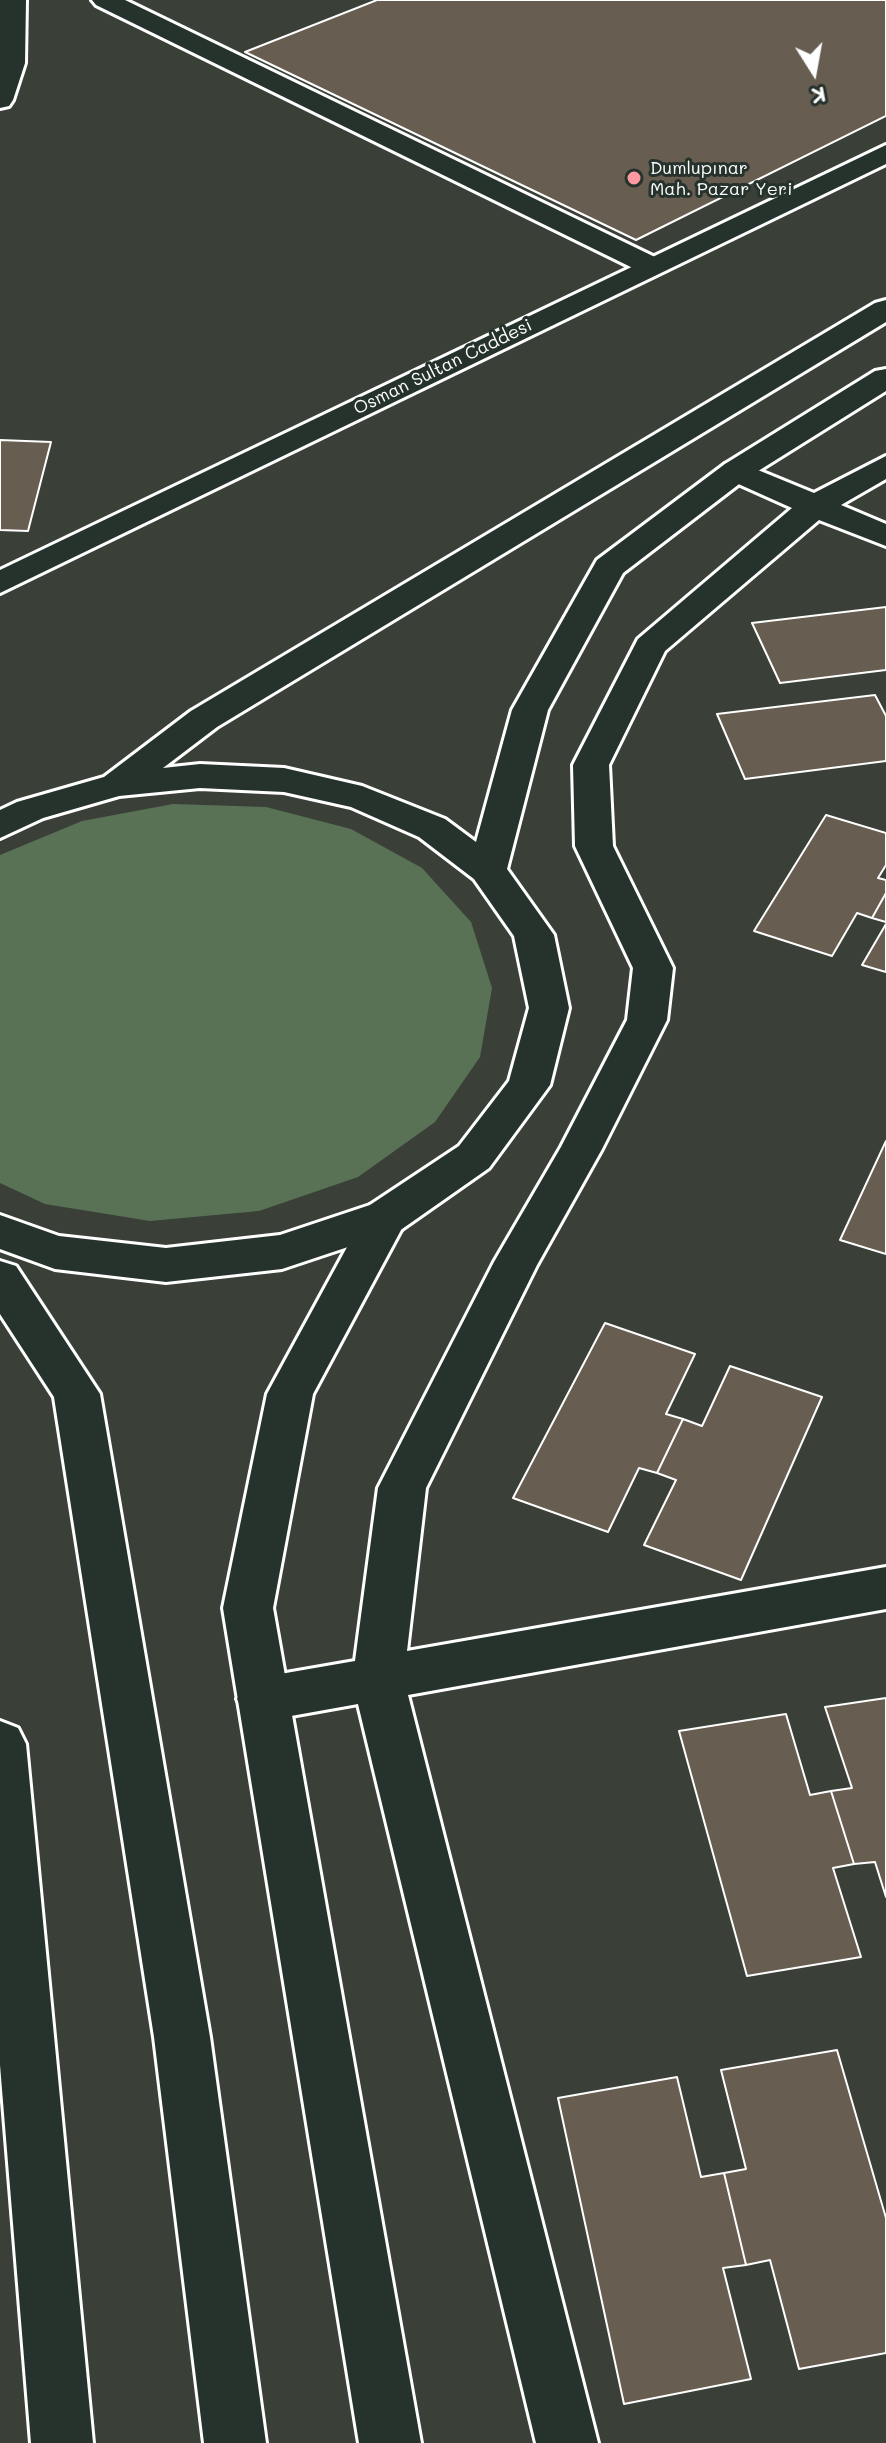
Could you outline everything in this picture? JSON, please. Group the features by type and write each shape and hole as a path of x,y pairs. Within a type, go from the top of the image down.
{"street":[{"path":"0,100 12,63 13,0"},
{"path":"105,0 651,266"},
{"name":"Osman Sultan Caddesi","path":"0,583 886,153"},
{"path":"117,785 204,719 886,309"},
{"path":"488,870 530,710 609,567 736,471 886,378"},
{"path":"567,2443 378,1679 402,1488 516,1262 581,1149 647,1020 653,968 594,846 591,765 650,646 815,506 886,466"},
{"path":"736,471 886,536"},
{"path":"0,1231 55,1252 166,1265 282,1252 386,1217 474,1157 529,1085 549,1008 534,935 488,870 432,828 362,798 284,780 200,776 117,785 10,813"},
{"path":"386,1217 290,1394 248,1608 390,2443"},
{"path":"0,1278 77,1394 182,2037 235,2443"},
{"path":"263,1699 886,1588"},
{"path":"1,1737 62,2443"}],"green space":[{"path":"173,804 266,807 351,829 422,868 471,922 492,988 480,1057 435,1122 358,1177 259,1211 150,1221 45,1204 0,1183 0,855 82,821"}],"building":[{"name":"Dumlupınar Mah. Pazar Yeri","path":"377,0 886,0 886,116 636,240 245,52"},
{"path":"0,440 51,442 28,531 0,530"},
{"path":"886,607 886,670 780,683 752,623"},
{"path":"875,695 886,716 886,761 745,779 717,714"},
{"path":"826,815 886,833 886,865 878,878 886,880 886,893 872,918 857,913 832,956 754,931"},
{"path":"886,893 886,922 872,918"},
{"path":"886,924 886,972 862,965"},
{"path":"886,1141 886,1254 840,1240"},
{"path":"605,1323 695,1354 666,1414 683,1419 657,1473 639,1468 608,1532 513,1498"},
{"path":"730,1366 822,1397 741,1580 644,1545 676,1480 657,1473 683,1419 702,1426"},
{"path":"886,1698 886,1897 875,1862 854,1864 831,1791 852,1788 825,1707"},
{"path":"786,1714 810,1795 831,1791 854,1864 833,1868 861,1957 747,1976 679,1731"},
{"path":"837,2050 886,2218 886,2353 799,2369 770,2260 746,2265 724,2173 746,2169 721,2070"},
{"path":"677,2077 701,2177 724,2173 746,2265 723,2268 751,2379 624,2404 558,2098"}],"place":[{"name":"Dumlupınar Mah. Pazar Yeri","path":"634,178"}]}
